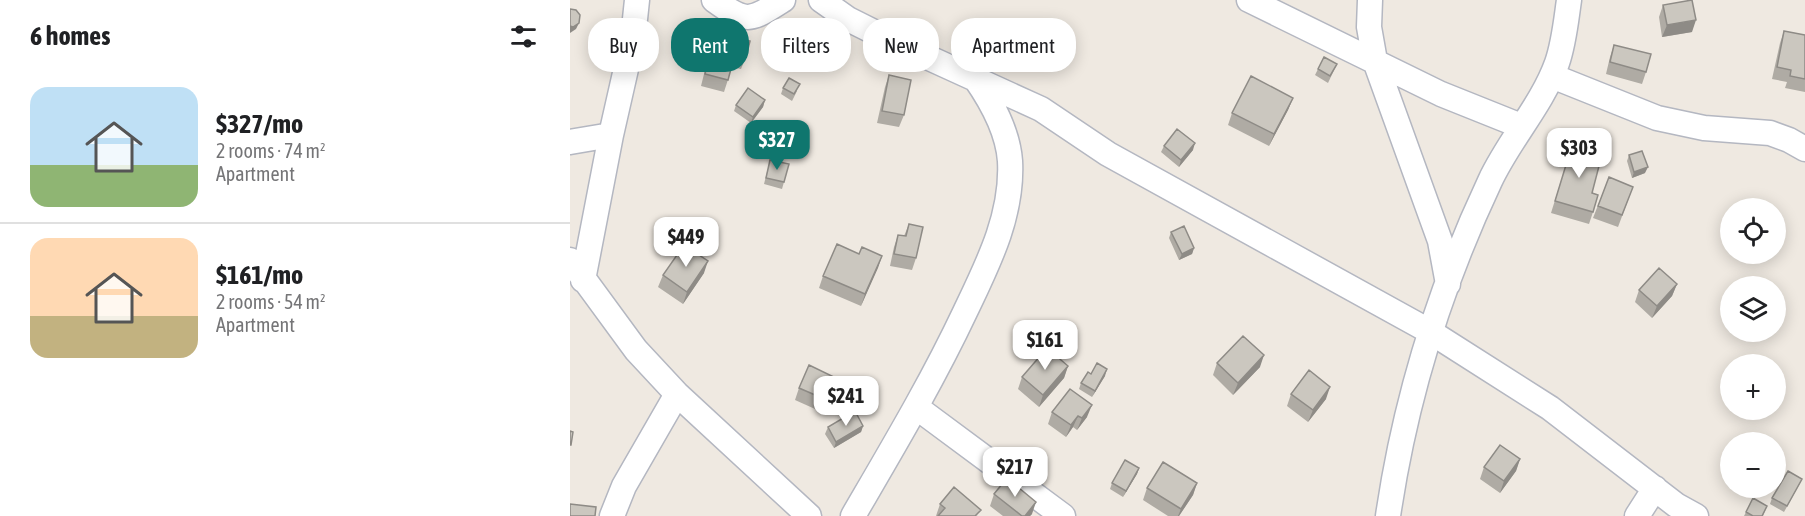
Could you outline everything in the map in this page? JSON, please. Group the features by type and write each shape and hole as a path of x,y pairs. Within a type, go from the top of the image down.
{"street":[{"path":"583,289 611,135 633,38 637,0"},
{"path":"714,0 742,18 763,13 783,0"},
{"path":"821,0 848,19 892,41 1041,109 1108,154 1429,331 1550,408 1676,505 1696,516"},
{"path":"1249,0 1441,94 1521,126"},
{"path":"1370,0 1370,27 1375,61 1440,241 1448,284"},
{"path":"1388,516 1406,422 1429,331 1490,180 1552,76 1561,50 1569,0"},
{"path":"1552,76 1658,118 1704,128 1770,134 1789,140 1805,149"},
{"path":"853,516 947,350 999,238 1008,198 1010,159 999,117 975,78"},
{"path":"570,142 611,135"},
{"path":"570,260 583,289 677,394 809,516"},
{"path":"612,516 624,486 677,394"},
{"path":"916,407 1062,516"},
{"path":"1637,516 1655,488"}],"building":[{"path":"1692,0 1696,20 1667,25 1663,5"},
{"path":"570,9 576,10 580,15 579,23 573,27 570,26"},
{"path":"1784,31 1805,35 1805,79 1790,76 1791,70 1777,67"},
{"path":"1614,45 1651,54 1646,72 1610,62"},
{"path":"1324,57 1337,64 1330,76 1318,69"},
{"path":"705,72 730,72 728,80 705,74"},
{"path":"889,75 911,80 904,115 882,111"},
{"path":"1251,76 1293,98 1274,134 1232,113"},
{"path":"789,78 800,84 794,94 783,88"},
{"path":"748,88 765,100 753,117 736,105"},
{"path":"1177,129 1195,143 1181,160 1164,146"},
{"path":"1573,142 1598,149 1594,165 1599,166 1592,193 1598,195 1593,212 1555,201"},
{"path":"1642,151 1648,167 1634,172 1629,155"},
{"path":"770,160 789,164 784,182 766,178"},
{"path":"1609,177 1633,187 1622,215 1598,206"},
{"path":"909,224 923,227 916,258 894,254 898,235 906,236"},
{"path":"1184,226 1194,248 1182,254 1171,232"},
{"path":"837,244 859,254 862,247 882,256 865,294 823,276"},
{"path":"684,245 708,261 687,292 663,275"},
{"path":"1659,268 1677,284 1657,306 1639,290"},
{"path":"1243,336 1264,355 1238,383 1217,363"},
{"path":"1047,348 1068,366 1043,395 1022,377"},
{"path":"1097,363 1107,369 1095,391 1081,383 1088,372 1091,374"},
{"path":"809,365 834,377 830,387 834,388 829,401 799,388"},
{"path":"1309,370 1330,387 1313,410 1291,394"},
{"path":"1070,389 1092,405 1082,418 1078,416 1071,425 1052,412"},
{"path":"855,411 863,426 836,442 828,427"},
{"path":"570,431 573,432 571,445 570,445"},
{"path":"1500,445 1520,459 1504,481 1484,467"},
{"path":"1125,460 1139,468 1126,491 1112,483"},
{"path":"1163,462 1197,483 1181,509 1147,488"},
{"path":"1788,471 1802,479 1787,506 1772,498 1786,498"},
{"path":"1007,478 1036,502 1025,516 994,494"},
{"path":"954,487 981,510 975,516 938,516 945,508 940,504"},
{"path":"1753,498 1767,506 1762,516 1753,516 1746,512"},
{"path":"570,504 596,507 595,516 570,516"}]}
